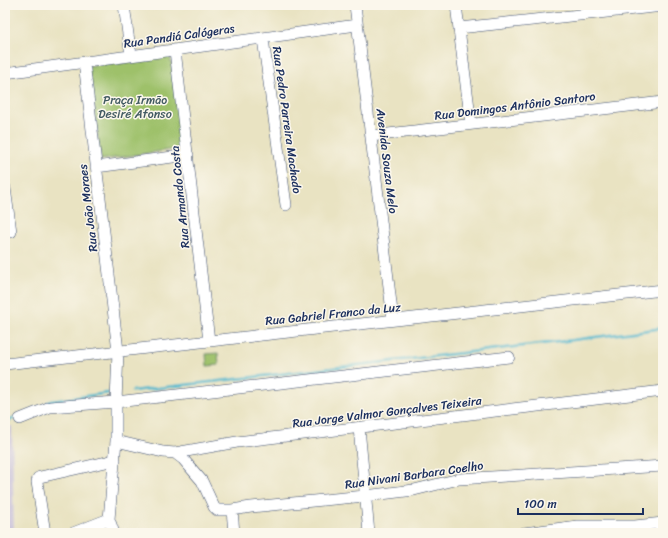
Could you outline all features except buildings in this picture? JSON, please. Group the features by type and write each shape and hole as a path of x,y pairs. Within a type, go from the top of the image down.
{"street":[{"path":"124,5 131,56"},
{"name":"Avenida Souza Melo","path":"355,5 393,320"},
{"path":"456,5 471,124"},
{"path":"459,28 663,6"},
{"name":"Rua Pandiá Calógeras","path":"5,73 357,25"},
{"name":"Rua Pedro Parreira Machado","path":"263,39 286,205"},
{"name":"Rua Armando Costa","path":"176,50 209,341"},
{"name":"Rua João Moraes","path":"84,62 118,351 115,460 109,519"},
{"name":"Rua Domingos Antônio Santoro","path":"371,136 663,102"},
{"path":"96,167 188,155"},
{"path":"5,188 11,232"},
{"name":"Rua Gabriel Franco da Luz","path":"5,364 663,290"},
{"path":"20,419 50,407 116,402 509,357"},
{"name":"Rua Jorge Valmor Gonçalves Teixeira","path":"116,441 175,454 237,442 663,391"},
{"path":"359,428 369,533"},
{"name":"Rua Nivani Barbara Coelho","path":"175,454 183,459 202,481 215,509 217,510 232,510 414,490 459,479 663,466"},
{"path":"45,533 37,485 38,478 115,460"},
{"path":"232,510 234,533"},
{"path":"73,533 109,519 114,533"},
{"path":"524,533 578,526 635,526 663,523"}],"shaded area":[{"path":"12,426 14,533 5,533 5,427"}],"green space":[{"name":"Praça Irmão Desiré Afonso","path":"170,54 183,148 101,160 88,66"},
{"path":"218,353 219,365 207,366 206,354"}],"waterway":[{"path":"132,391 558,342 663,328"},
{"path":"47,403 108,393"},
{"path":"5,422 17,417"}]}
